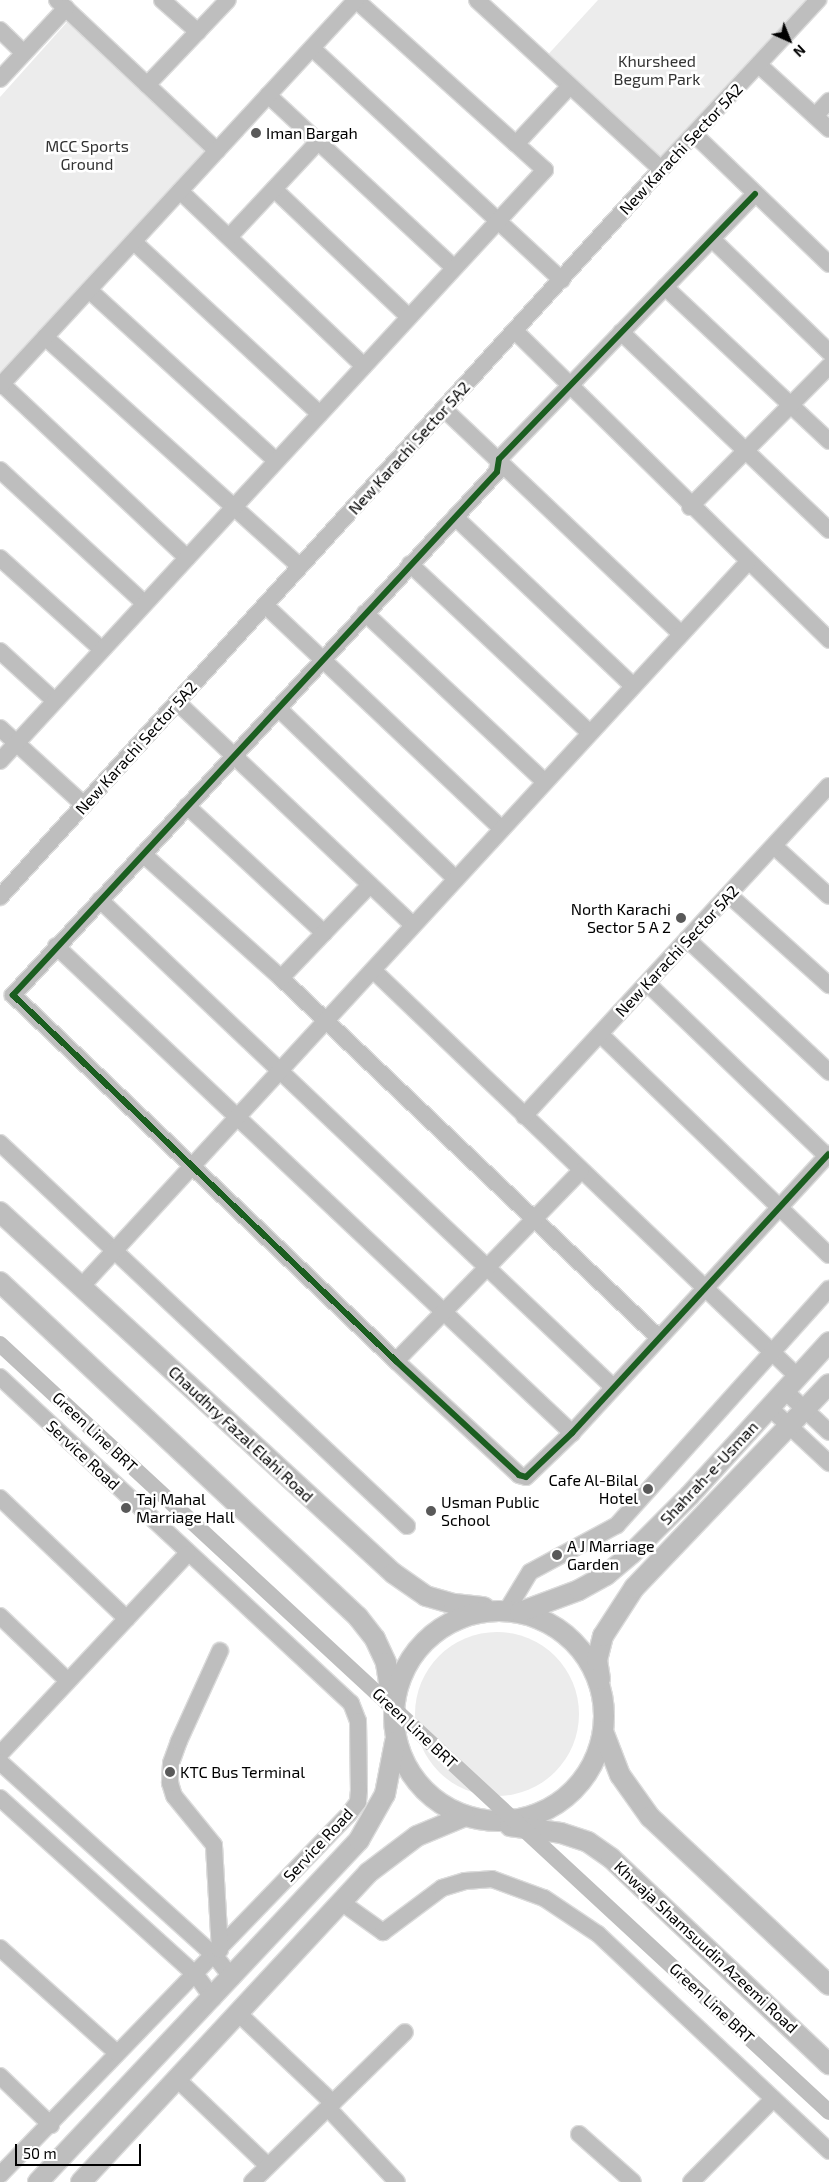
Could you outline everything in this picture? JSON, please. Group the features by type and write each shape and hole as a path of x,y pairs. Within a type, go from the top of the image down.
{"main road":[{"name":"Chaudhry Fazal Elahi Road","path":"0,1212 392,1573 426,1596 454,1604 514,1611"},
{"path":"0,1282 358,1617 375,1639 386,1663 396,1737 385,1794 376,1815 359,1840 232,1978 38,2182"},
{"name":"Shahrah-e-Usman","path":"514,1611 579,1590 618,1564 690,1495 829,1342"},
{"name":"Shahrah-e-Usman","path":"602,1691 597,1660 603,1636 617,1610 634,1588 791,1428 829,1384"},
{"path":"394,1712 398,1684 410,1659 429,1638 452,1622 470,1615 514,1611 549,1622 573,1640 591,1664 602,1691 603,1731 596,1756 587,1772 564,1798 541,1812 524,1817 489,1821"},
{"path":"603,1731 620,1774 650,1817 829,1985"},
{"name":"Khwaja Shamsuudin Azeemi Road","path":"396,1737 404,1763 420,1786 440,1804 465,1816 561,1833 588,1842 611,1858 829,2064"},
{"path":"81,2182 341,1902 392,1853 417,1836 465,1816"},
{"path":"278,1928 299,1948"}],"street":[{"path":"162,0 198,32"},
{"path":"147,85 228,0"},
{"path":"0,761 498,221 544,170 356,0 1,385 187,558"},
{"path":"477,0 569,87 661,169"},
{"path":"819,0 829,8"},
{"name":"New Karachi Sector 5A2","path":"0,897 661,169 695,135 819,0"},
{"path":"0,79 24,53 61,4 217,151"},
{"path":"0,30 24,53"},
{"path":"312,48 562,280"},
{"path":"759,65 829,129"},
{"path":"516,144 569,87"},
{"path":"268,95 454,268"},
{"path":"815,116 829,101"},
{"path":"695,135 829,264"},
{"path":"229,237 318,142"},
{"path":"274,189 409,317"},
{"path":"180,191 364,366"},
{"path":"647,984 828,1155 572,1433 532,1474 526,1477 519,1475 396,1361 193,1165 13,996 56,946 497,472 499,460 755,194"},
{"path":"712,239 829,352"},
{"path":"134,242 320,414"},
{"path":"665,288 829,441"},
{"path":"89,290 276,461"},
{"path":"515,331 571,385 690,507 829,640"},
{"path":"621,332 747,449 829,530"},
{"path":"45,337 235,506 300,567"},
{"path":"690,507 829,366"},
{"path":"444,409 681,634"},
{"path":"0,470 145,604"},
{"path":"455,517 633,686"},
{"path":"0,558 102,650"},
{"path":"81,1287 748,562"},
{"path":"410,564 590,733"},
{"path":"266,605 502,829"},
{"path":"365,613 545,782"},
{"path":"0,651 55,701"},
{"path":"177,702 231,757 413,925"},
{"path":"278,708 456,878"},
{"path":"0,728 84,805"},
{"name":"New Karachi Sector 5A2","path":"524,1116 774,846 826,796"},
{"path":"187,806 324,933"},
{"path":"774,846 829,896"},
{"path":"143,854 281,978 659,1338"},
{"path":"281,978 370,885"},
{"path":"729,895 829,985"},
{"path":"100,900 614,1388"},
{"path":"687,939 829,1072"},
{"path":"56,946 442,1313 572,1433"},
{"path":"373,970 704,1290 771,1352 791,1383 805,1410 829,1432"},
{"path":"600,1034 829,1255"},
{"path":"0,1143 116,1250 407,1526"},
{"path":"396,1361 581,1171"},
{"path":"514,1611 530,1572 572,1552 617,1525 829,1289"},
{"name":"Green Line BRT","path":"0,1344 829,2112"},
{"name":"Service Road","path":"0,1377 187,1554 351,1703 358,1721 358,1802 196,1975 117,2053 0,2175"},
{"path":"770,1408 829,1463"},
{"path":"0,1498 127,1619"},
{"path":"0,1754 187,1554"},
{"path":"0,1616 68,1681"},
{"path":"217,1953 214,1845 174,1796 170,1783 171,1763 179,1741 220,1652"},
{"path":"0,1762 217,1953 232,1978"},
{"path":"1,1800 196,1975 213,1998"},
{"path":"341,1902 383,1932 442,1888 466,1881 492,1879 544,1898 598,1934 829,2150"},
{"path":"0,1948 117,2053"},
{"path":"238,2013 330,2105 397,2182"},
{"path":"177,2079 264,2176 330,2105 405,2032"},
{"path":"0,2076 50,2124"},
{"path":"691,2182 773,2099"},
{"path":"579,2134 633,2182"}],"green space":[{"name":"Khursheed Begum Park","path":"598,0 816,0 661,169 543,60"},
{"name":"MCC Sports Ground","path":"68,21 209,151 0,375 0,97"},
{"path":"497,1632 521,1636 536,1642 555,1656 569,1675 575,1690 579,1714 575,1738 569,1753 555,1772 536,1786 521,1792 497,1796 473,1792 458,1786 439,1772 425,1753 419,1738 415,1714 419,1690 425,1675 439,1656 458,1642 473,1636"}],"cycle path":[{"path":"755,194 499,459 497,472 13,995 396,1361 519,1475 526,1477 572,1433 829,1154"}],"place":[{"name":"Iman Bargah","path":"256,133"},
{"name":"North Karachi Sector 5 A 2","path":"681,918"},
{"name":"Cafe Al-Bilal Hotel","path":"648,1489"},
{"name":"Taj Mahal Marriage Hall","path":"126,1508"},
{"name":"Usman Public School","path":"431,1511"},
{"name":"A J Marriage Garden","path":"557,1555"},
{"name":"KTC Bus Terminal","path":"170,1772"}]}
